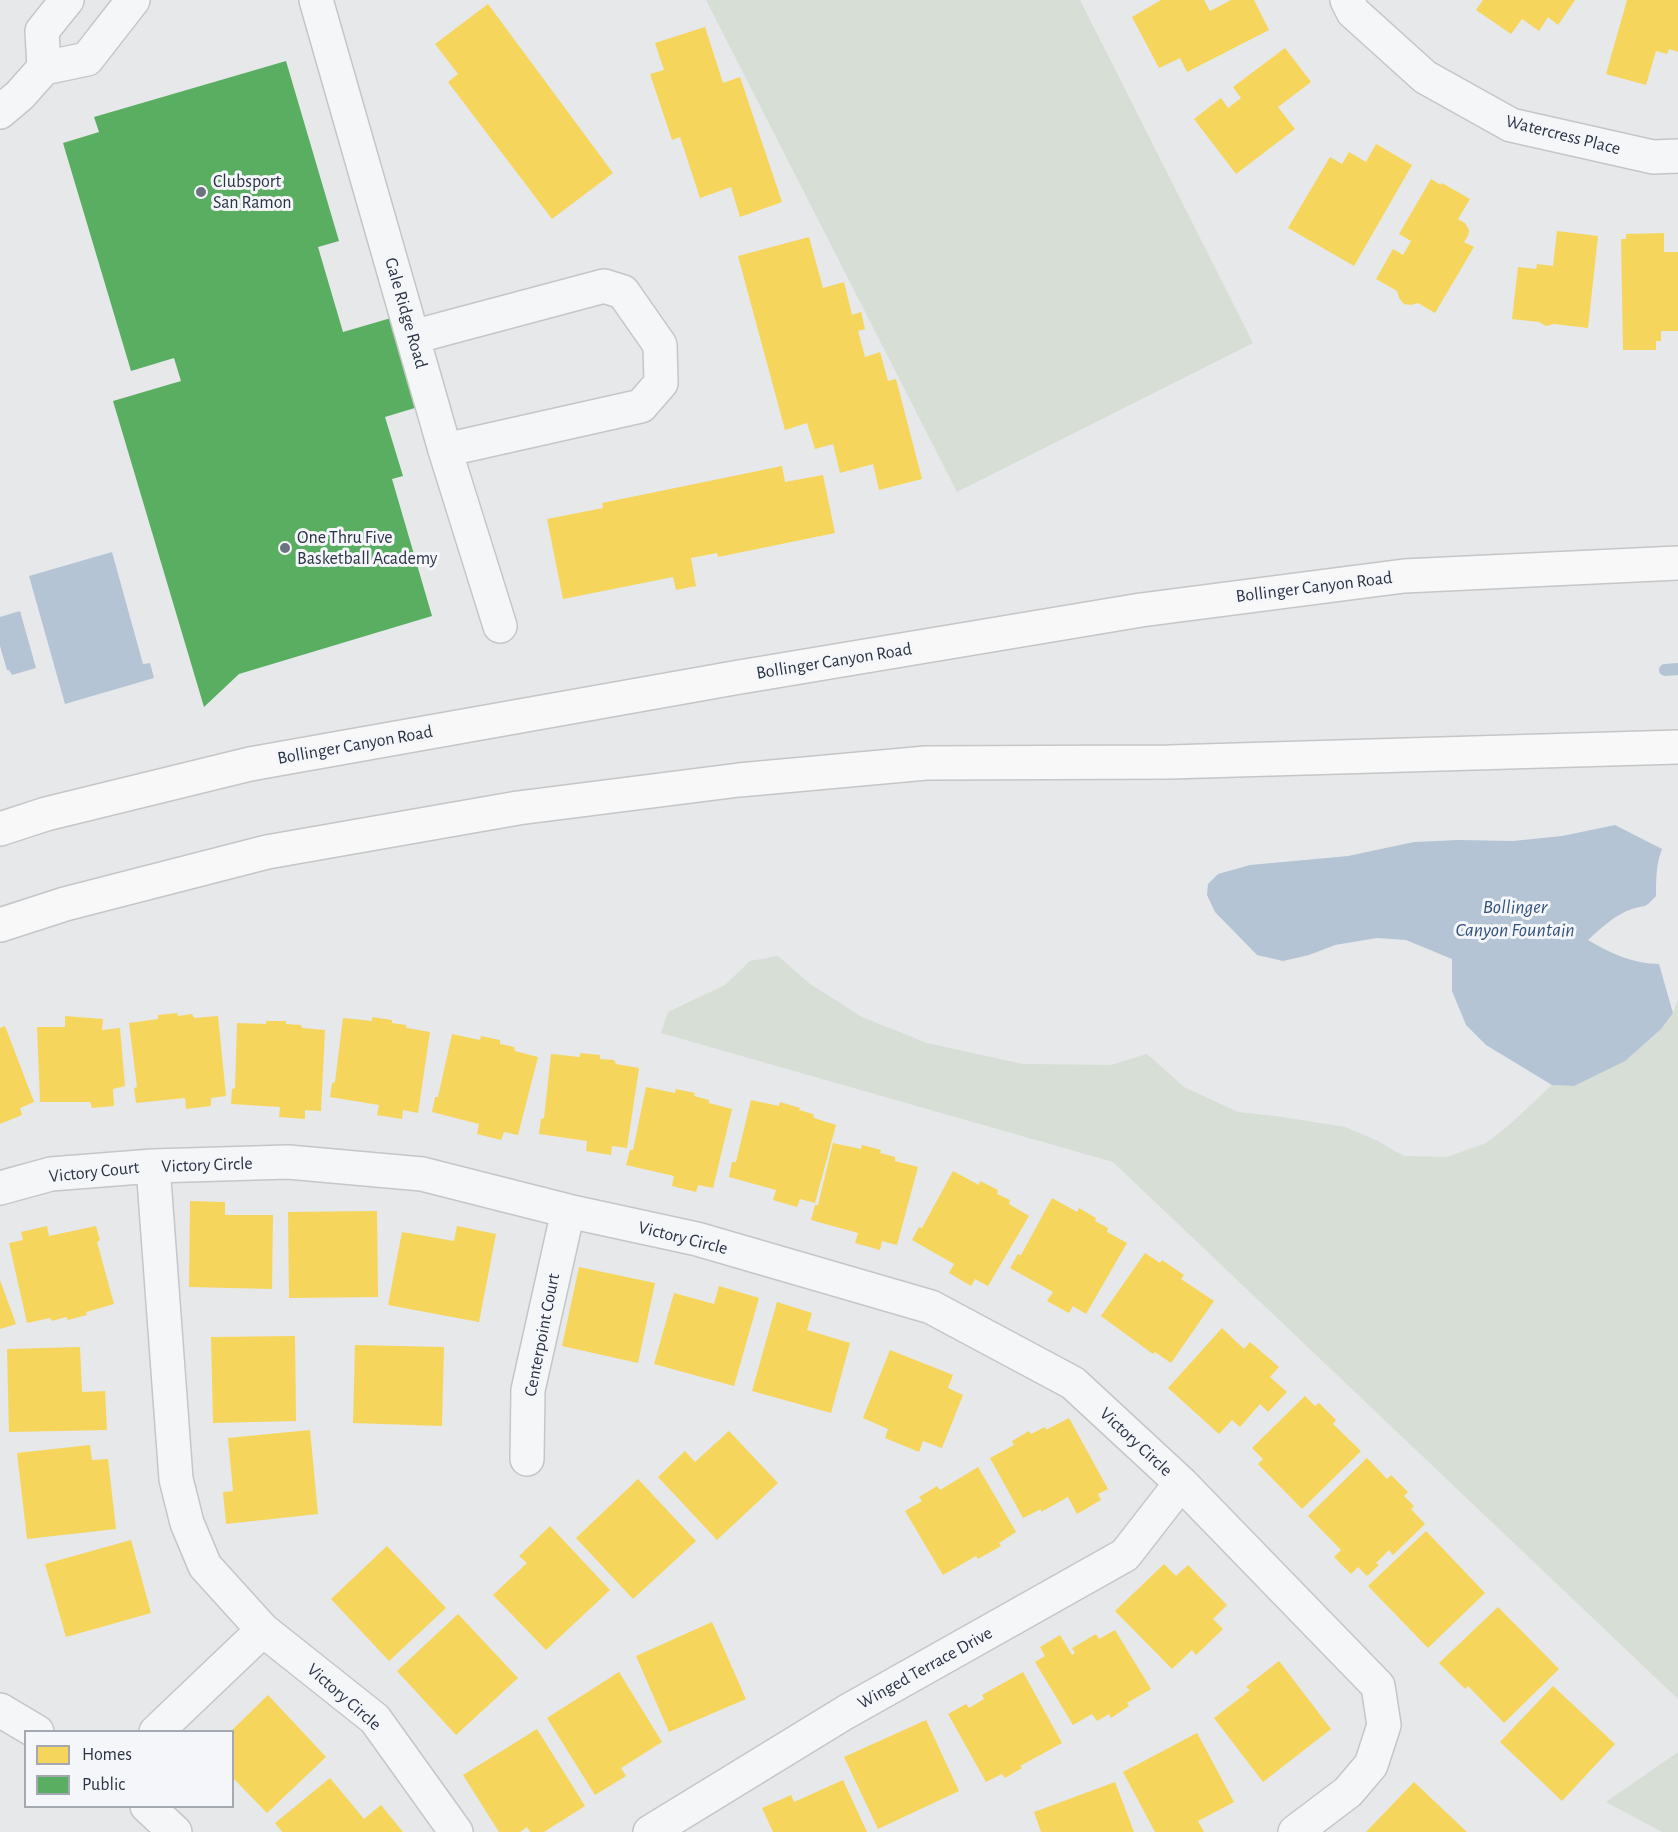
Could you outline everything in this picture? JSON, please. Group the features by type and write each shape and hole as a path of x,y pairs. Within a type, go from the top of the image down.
{"main road":[{"name":"Bollinger Canyon Road","path":"0,829 46,814 250,764 734,678 1141,610 1404,576 1678,563"},
{"path":"0,925 65,904 267,852 518,808 739,780 926,763 1169,762 1678,747"}],"street":[{"path":"44,68 42,30 67,0"},
{"path":"0,112 44,68 87,59 132,0"},
{"name":"Gale Ridge Road","path":"316,0 445,450 500,626"},
{"name":"Watercress Place","path":"1347,0 1353,12 1425,77 1511,125 1653,157 1678,156"},
{"path":"413,338 604,286 623,292 660,345 661,383 641,406 445,450"},
{"name":"Victory Circle","path":"456,1832 375,1719 263,1630 205,1566 187,1523 176,1479 153,1166 288,1162 422,1174 568,1211 697,1239 931,1307 1073,1383 1181,1483 1378,1686 1384,1725 1371,1765 1348,1792 1295,1832"},
{"name":"Victory Court","path":"0,1188 51,1174 153,1166"},
{"name":"Centerpoint Court","path":"527,1459 528,1390 568,1211"},
{"name":"Winged Terrace Drive","path":"650,1832 846,1712 1125,1555 1181,1483"},
{"path":"157,1730 263,1630"},
{"path":"0,1710 35,1730"},
{"path":"149,1808 175,1832"}],"shaded area":[{"path":"706,0 1080,0 1253,343 957,492"},
{"path":"778,956 810,984 862,1017 927,1043 1023,1064 1111,1065 1147,1054 1184,1087 1238,1112 1345,1127 1376,1140 1404,1156 1447,1157 1486,1143 1552,1085 1574,1086 1673,1013 1678,1000 1678,1699 1113,1162 661,1033 668,1012 725,985 750,961"},
{"path":"1678,1752 1678,1832 1662,1832 1606,1802"}],"water":[{"path":"112,552 143,664 150,663 154,678 65,704 29,576"},
{"path":"20,611 36,668 12,675 7,670 0,646 0,617"},
{"name":"Bollinger Canyon Fountain","path":"1615,825 1662,849 1657,866 1656,896 1647,905 1626,911 1614,918 1588,940 1622,957 1649,964 1659,964 1673,1013 1661,1029 1625,1061 1574,1086 1552,1085 1486,1045 1466,1025 1452,991 1452,959 1406,940 1377,938 1335,945 1309,955 1283,961 1257,955 1215,912 1207,895 1208,884 1218,874 1250,865 1348,856 1414,842 1513,841 1562,836"}],"building: Homes":[{"path":"1161,0 1204,0 1210,11 1231,0 1254,0 1269,30 1187,72 1180,58 1159,68 1132,17"},
{"path":"1483,0 1575,0 1558,25 1548,17 1539,31 1522,19 1511,34 1476,10"},
{"path":"1627,0 1678,0 1678,52 1669,49 1667,54 1656,51 1646,85 1606,74"},
{"path":"488,4 613,173 552,219 448,82 458,74 435,44"},
{"path":"705,27 723,83 740,77 782,202 740,217 731,187 700,198 680,137 672,140 650,74 664,70 655,43"},
{"path":"1285,48 1311,82 1278,107 1295,129 1236,174 1194,119 1221,98 1228,108 1241,98 1233,87"},
{"path":"1376,144 1412,165 1354,266 1288,228 1330,157 1342,164 1349,152 1366,162"},
{"path":"1431,179 1470,199 1458,219 1465,223 1469,230 1464,242 1474,247 1435,313 1418,303 1404,304 1397,291 1376,279 1393,249 1403,255 1411,241 1399,234"},
{"path":"1557,231 1598,236 1588,328 1554,324 1546,326 1539,322 1512,319 1518,267 1536,269 1537,264 1553,266"},
{"path":"1664,233 1664,252 1678,252 1678,331 1661,331 1661,341 1656,341 1656,350 1623,350 1621,239 1626,239 1626,234"},
{"path":"809,237 823,288 844,282 852,315 861,312 865,329 858,331 865,357 880,352 888,381 896,379 922,479 879,490 873,464 840,473 833,444 815,449 807,423 785,430 738,256"},
{"path":"782,466 785,482 823,475 835,533 718,557 717,553 691,558 696,586 676,590 673,577 563,599 547,519 603,508 602,503"},
{"path":"177,1013 178,1016 192,1014 194,1018 218,1016 226,1096 211,1098 211,1106 186,1109 185,1098 136,1103 134,1088 137,1087 129,1023 158,1019 158,1015"},
{"path":"65,1016 103,1019 102,1030 120,1028 125,1086 113,1089 114,1106 92,1108 90,1102 40,1102 37,1027 65,1027"},
{"path":"372,1017 392,1020 392,1023 406,1025 407,1028 430,1032 418,1113 403,1110 402,1119 377,1115 379,1105 330,1097 332,1083 335,1082 343,1018 372,1021"},
{"path":"266,1021 286,1021 286,1024 301,1025 302,1028 325,1030 321,1111 305,1110 305,1119 279,1117 280,1107 231,1104 232,1089 235,1088 237,1023 266,1024"},
{"path":"5,1026 34,1102 20,1108 22,1115 0,1124 0,1028"},
{"path":"452,1034 480,1040 481,1036 500,1040 500,1044 514,1047 515,1051 538,1057 518,1135 504,1132 501,1140 477,1134 479,1124 432,1112 435,1097 438,1097"},
{"path":"580,1053 600,1055 600,1059 614,1060 616,1064 639,1068 627,1148 612,1146 611,1155 586,1151 587,1141 539,1134 541,1119 544,1118 551,1054 580,1057"},
{"path":"646,1087 675,1093 676,1089 695,1093 694,1096 709,1100 709,1103 732,1109 713,1188 698,1185 696,1192 672,1186 674,1176 626,1165 630,1150 633,1150"},
{"path":"751,1100 779,1106 780,1102 800,1108 799,1110 813,1114 814,1118 836,1125 815,1203 800,1199 797,1207 773,1200 776,1190 729,1177 732,1162 736,1162"},
{"path":"833,1143 861,1149 862,1145 881,1150 880,1153 895,1157 895,1161 918,1167 897,1245 882,1241 880,1250 855,1243 858,1233 811,1220 815,1205 818,1205"},
{"path":"953,1171 979,1185 980,1181 998,1190 997,1194 1010,1200 1009,1204 1029,1216 988,1286 975,1279 971,1286 949,1273 954,1264 912,1240 919,1227 922,1228"},
{"path":"1052,1198 1077,1212 1079,1208 1096,1218 1095,1221 1108,1228 1107,1232 1127,1243 1086,1314 1073,1306 1069,1313 1047,1301 1053,1292 1010,1268 1018,1254 1021,1255"},
{"path":"190,1201 225,1202 225,1215 273,1215 272,1289 189,1287"},
{"path":"377,1211 378,1297 289,1298 288,1212"},
{"path":"47,1226 49,1236 96,1226 100,1240 97,1242 114,1304 68,1320 66,1317 52,1321 50,1318 27,1323 9,1243 23,1240 21,1232"},
{"path":"457,1226 496,1234 479,1322 388,1305 402,1232 454,1241"},
{"path":"1145,1253 1160,1263 1162,1260 1184,1275 1181,1279 1214,1301 1171,1363 1155,1352 1153,1354 1101,1316"},
{"path":"579,1267 655,1283 638,1363 562,1346"},
{"path":"0,1280 16,1324 0,1329"},
{"path":"719,1286 759,1298 734,1386 654,1364 674,1293 714,1304"},
{"path":"777,1302 812,1313 807,1330 850,1343 831,1413 752,1391"},
{"path":"1222,1328 1244,1349 1250,1342 1279,1367 1270,1377 1287,1392 1268,1412 1260,1404 1240,1427 1232,1420 1219,1434 1168,1388"},
{"path":"295,1336 296,1421 213,1423 211,1337"},
{"path":"355,1345 444,1347 442,1426 353,1423"},
{"path":"80,1347 82,1392 105,1391 107,1430 9,1432 7,1349"},
{"path":"890,1350 953,1375 948,1388 963,1395 942,1448 923,1441 919,1452 885,1438 888,1429 863,1418"},
{"path":"1305,1396 1315,1406 1319,1403 1336,1420 1333,1424 1361,1451 1302,1509 1258,1464 1263,1459 1252,1448"},
{"path":"1069,1418 1108,1489 1098,1494 1101,1500 1077,1514 1068,1497 1041,1512 1041,1509 1023,1518 990,1458 1014,1445 1012,1441 1029,1431 1031,1434 1045,1427 1046,1430"},
{"path":"310,1430 318,1514 226,1524 223,1492 233,1491 228,1438"},
{"path":"729,1431 778,1483 717,1540 658,1477 685,1451 695,1462"},
{"path":"90,1445 92,1460 108,1459 116,1529 27,1539 17,1453"},
{"path":"1367,1458 1387,1479 1391,1475 1408,1492 1404,1496 1414,1506 1411,1509 1425,1524 1393,1555 1389,1550 1376,1563 1379,1565 1367,1576 1358,1567 1351,1574 1334,1557 1341,1550 1308,1516"},
{"path":"978,1467 1016,1532 999,1543 1001,1546 978,1559 976,1556 943,1575 905,1511 922,1501 919,1497 937,1486 940,1490"},
{"path":"638,1479 696,1541 633,1599 576,1538"},
{"path":"550,1526 610,1590 546,1650 493,1595 527,1563 519,1556"},
{"path":"1426,1531 1485,1593 1428,1648 1368,1586"},
{"path":"131,1540 151,1613 66,1637 45,1564"},
{"path":"387,1546 446,1608 389,1661 331,1599"},
{"path":"1164,1564 1176,1576 1188,1565 1227,1605 1213,1619 1223,1629 1196,1655 1192,1650 1172,1669 1115,1611"},
{"path":"1498,1607 1559,1669 1504,1723 1468,1686 1465,1689 1439,1663"},
{"path":"458,1614 518,1678 456,1735 397,1671"},
{"path":"712,1622 746,1699 669,1732 636,1656"},
{"path":"1115,1630 1151,1689 1127,1703 1129,1706 1111,1718 1109,1714 1097,1721 1092,1714 1073,1725 1035,1662 1045,1656 1040,1647 1060,1635 1072,1655 1075,1653 1072,1648 1096,1634 1099,1639"},
{"path":"1279,1661 1331,1729 1263,1782 1214,1718 1250,1690 1246,1687"},
{"path":"619,1672 662,1742 621,1768 626,1776 595,1795 547,1718"},
{"path":"1023,1672 1062,1743 1020,1766 1022,1768 1005,1778 1002,1774 986,1782 948,1714 966,1704 969,1708 984,1699 982,1695"},
{"path":"1553,1686 1615,1744 1562,1801 1500,1742"},
{"path":"268,1695 326,1757 267,1813 234,1779 234,1730 232,1730"},
{"path":"926,1720 959,1791 878,1829 844,1757"},
{"path":"537,1729 585,1806 544,1832 530,1832 527,1827 520,1832 499,1832 463,1775"},
{"path":"1197,1733 1234,1802 1198,1821 1204,1832 1155,1832 1123,1772"},
{"path":"330,1778 364,1819 381,1805 403,1832 282,1832 275,1823"},
{"path":"843,1780 867,1832 773,1832 762,1808 791,1795 794,1802"},
{"path":"1115,1782 1134,1832 1041,1832 1034,1812"},
{"path":"1414,1782 1467,1832 1366,1832"}],"building: Public":[{"path":"286,61 339,241 318,247 343,332 391,318 418,407 385,417 403,476 392,479 432,616 239,674 204,707 113,401 181,381 174,358 131,371 63,143 99,132 94,117"}],"waterway":[{"path":"1665,670 1678,669"}],"place":[{"name":"Clubsport San Ramon","path":"201,192"},
{"name":"One Thru Five Basketball Academy","path":"285,548"}]}
